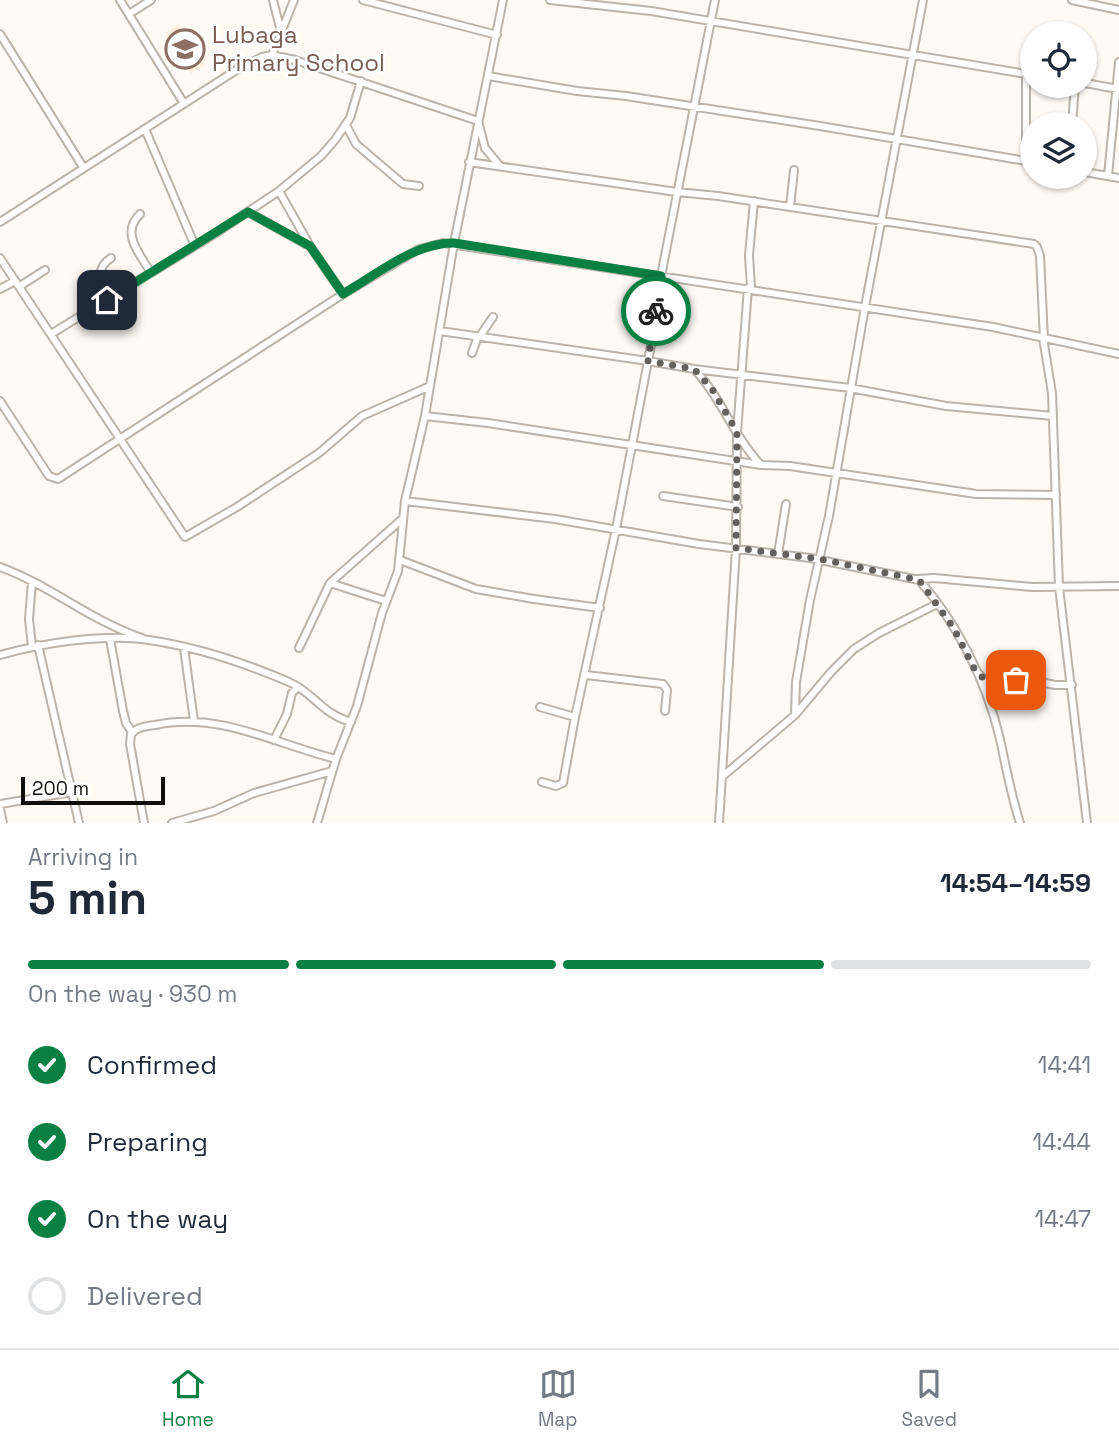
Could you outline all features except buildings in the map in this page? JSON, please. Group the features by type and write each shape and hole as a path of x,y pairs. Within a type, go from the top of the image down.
{"street":[{"path":"120,0 183,102"},
{"path":"129,14 151,0"},
{"path":"273,0 281,32"},
{"path":"272,55 294,0"},
{"path":"363,0 497,35"},
{"path":"317,823 400,560 405,501 425,416 454,243 503,0"},
{"path":"550,0 651,11 1020,73"},
{"path":"542,782 556,786 563,784 616,529 661,276 715,0"},
{"path":"794,715 796,682 812,590 837,474 850,388 923,0"},
{"path":"1072,0 1119,10"},
{"path":"0,34 83,167"},
{"path":"0,222 251,60 272,55 361,81 478,121"},
{"path":"1108,176 1119,62"},
{"path":"488,76 820,125 1020,160"},
{"path":"51,334 279,191 321,156 346,125 361,81"},
{"path":"1097,85 1118,89"},
{"path":"478,121 485,148 499,166"},
{"path":"346,125 356,144 399,181 408,186 419,186"},
{"path":"145,129 195,246"},
{"path":"470,162 754,201 1036,245 1040,256 1044,339 1050,372 1053,416 1059,587 1087,823"},
{"path":"790,207 794,170"},
{"path":"1097,174 1119,178"},
{"path":"279,191 310,246 343,294"},
{"path":"719,823 738,507 737,432 750,288 748,255 754,201"},
{"path":"248,212 310,246"},
{"path":"140,214 131,225 130,235 151,273"},
{"path":"0,401 49,476 53,479 60,478 343,294 419,249 436,243 454,243 1023,332 1044,339 1119,354"},
{"path":"0,258 183,536 188,537 319,453 362,416 428,387"},
{"path":"107,300 100,271 102,265 111,258"},
{"path":"0,289 45,270"},
{"path":"472,353 479,336 493,317"},
{"path":"440,331 694,369 850,388 946,406 1053,416"},
{"path":"694,369 712,389 749,452 761,464"},
{"path":"425,416 976,494 1056,495"},
{"path":"663,496 738,507"},
{"path":"405,501 555,519 820,559 919,580 953,627 975,670 996,724 1020,823"},
{"path":"778,554 786,504"},
{"path":"299,648 330,583 402,519"},
{"path":"400,560 475,589 600,608"},
{"path":"0,567 115,629 257,669 298,687 329,713 351,722"},
{"path":"915,579 1059,587 1119,586"},
{"path":"32,582 29,619 79,823"},
{"path":"330,583 386,601"},
{"path":"723,776 794,715 854,649 937,604"},
{"path":"0,655 35,645 110,639 148,640"},
{"path":"110,639 126,723 132,732 130,744 144,823"},
{"path":"184,648 194,721"},
{"path":"998,658 1003,683"},
{"path":"975,670 990,683 1027,678 1055,685 1072,685"},
{"path":"586,675 663,684 667,690 665,711"},
{"path":"274,740 287,714 292,693 298,687"},
{"path":"540,707 575,717"},
{"path":"132,732 159,724 194,721 228,725 336,758"},
{"path":"172,823 199,819 254,793 332,771"},
{"path":"0,804 72,792"},
{"path":"0,809 3,823"}],"shaded area":[{"name":"Lubaga Primary School","path":"179,24 205,65 191,74 165,33"}],"way so far":[{"path":"656,311 648,361 694,369 712,389 737,432 736,548 820,559 919,580 953,627 975,670 990,683 1016,680"}],"place":[{"name":"Lubaga Primary School","path":"185,49"}],"route":[{"path":"107,300 248,212 310,246 343,294 419,249 436,243 454,243 661,276 656,311"}]}
